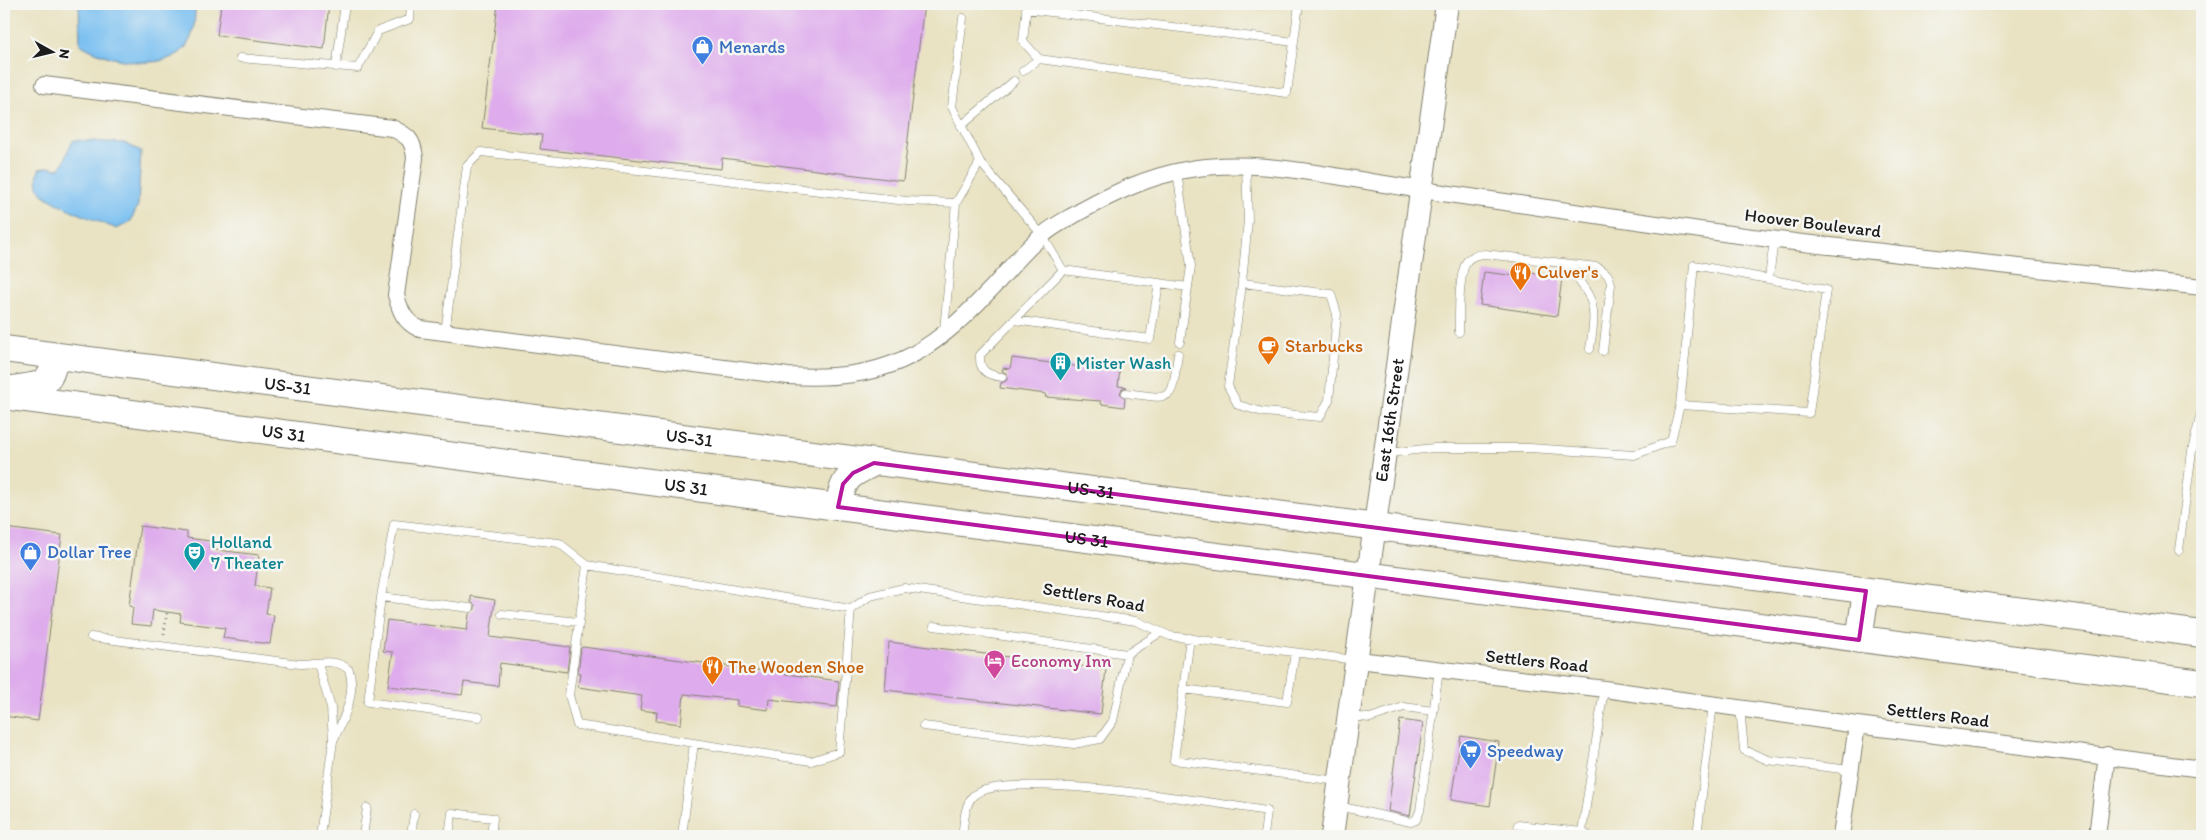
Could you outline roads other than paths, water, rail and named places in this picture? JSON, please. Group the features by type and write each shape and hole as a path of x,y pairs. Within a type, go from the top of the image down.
{"highway":[{"name":"US-31","path":"4,349 2202,634"},
{"path":"4,390 42,383 52,374 54,356"},
{"name":"US 31","path":"4,396 838,507 2202,684"},
{"path":"838,507 843,484 853,473 874,462"},
{"path":"1859,640 1866,591"}],"main road":[{"name":"East 16th Street","path":"1332,836 1358,660 1368,575 1447,4"}],"street":[{"name":"Hoover Boulevard","path":"44,85 392,128 406,135 413,145 415,158 396,295 401,312 410,325 420,329 444,333 735,371 812,378 846,376 892,365 920,352 944,336 963,319 1042,235 1113,193 1151,178 1217,166 1246,165 1294,170 1774,240 2202,287"},
{"name":"Settlers Road","path":"1358,660 1604,688 1857,725 2107,755 2202,769"},
{"path":"1841,836 1857,725"},
{"path":"2097,836 2107,755"}],"lane":[{"path":"336,67 345,4"},
{"path":"240,58 358,68 378,32 410,20 411,4"},
{"path":"1294,42 1027,6 1023,41 1039,58 1287,93 1294,42 1299,4"},
{"path":"963,18 952,107 980,162 1042,235 1063,270"},
{"path":"1023,71 1039,58"},
{"path":"961,126 1014,80"},
{"path":"444,333 467,166 481,152 907,200 956,203"},
{"path":"944,336 956,203 980,162"},
{"path":"1242,283 1331,294 1337,314 1329,400 1320,417 1263,412 1238,404 1228,386 1242,283 1248,220 1246,165"},
{"path":"1177,172 1191,266 1180,342"},
{"path":"1769,278 1774,240"},
{"path":"1459,332 1459,302 1464,269 1468,260 1474,255 1485,254 1597,267 1606,272 1610,277 1611,285 1603,351"},
{"path":"1566,264 1592,299 1595,317 1590,349"},
{"path":"1385,453 1434,448 1521,448 1634,455 1671,442 1680,405 1694,265 1826,290 1809,413 1680,405"},
{"path":"1063,270 1188,287"},
{"path":"1002,377 989,375 983,371 980,364 980,355 1063,270"},
{"path":"1014,320 1150,339 1159,283"},
{"path":"1126,393 1162,397 1169,395 1173,390 1178,354"},
{"path":"2179,550 2192,450 2202,410"},
{"path":"479,717 368,702 394,524 559,543 587,565 850,609 839,752 811,761 577,725 569,695 587,565"},
{"name":"Settlers Road","path":"850,609 870,596 904,588 1136,621 1170,636 1358,660"},
{"path":"382,597 470,608"},
{"path":"502,614 579,622"},
{"path":"934,626 1127,654 1161,632"},
{"path":"91,637 318,664 330,662 345,666 351,676 348,707 333,741"},
{"path":"1190,638 1174,760 1340,782"},
{"path":"1183,689 1287,702 1295,653"},
{"path":"923,726 1074,744 1100,739 1113,721 1127,654"},
{"path":"318,664 332,708 333,741 320,836"},
{"path":"1337,806 1410,822 1416,820 1420,811 1439,670"},
{"path":"1518,825 1586,834 1604,688"},
{"path":"1697,836 1713,704"},
{"path":"1350,716 1370,718 1404,707 1433,711"},
{"path":"1740,708 1744,750 1768,760 1850,770"},
{"path":"682,836 694,743"},
{"path":"962,836 967,809 972,796 985,789 1081,787 1186,797 1267,811 1264,836"},
{"path":"363,836 367,808"},
{"path":"449,836 452,813 493,818 491,836"},
{"path":"411,836 414,814"}],"water":[{"path":"79,4 195,4 192,33 184,49 174,56 161,61 147,62 117,59 90,50 80,44"},
{"path":"74,140 124,143 141,151 138,205 131,221 117,229 65,207 46,197 41,192 37,181 39,169 48,167 59,169"}],"place":[{"name":"Menards","path":"703,66"},
{"name":"Culver's","path":"1521,291"},
{"name":"Starbucks","path":"1269,365"},
{"name":"Mister Wash","path":"1060,382"},
{"name":"Dollar Tree","path":"31,571"},
{"name":"Holland 7 Theater","path":"195,571"},
{"name":"Economy Inn","path":"995,680"},
{"name":"The Wooden Shoe","path":"712,686"},
{"name":"Speedway","path":"1471,770"}]}
